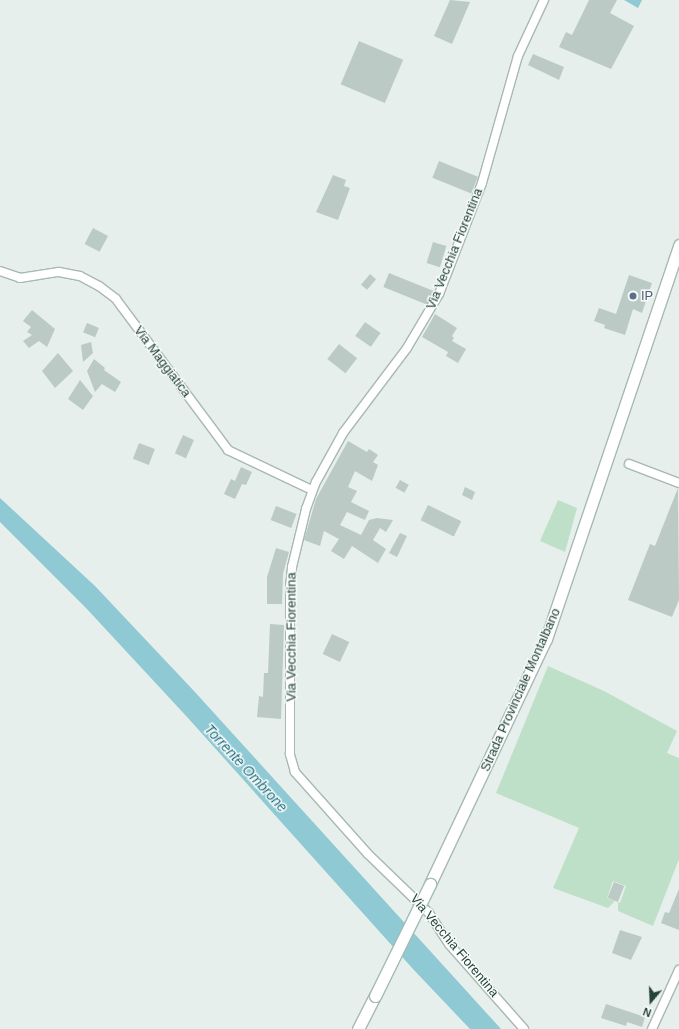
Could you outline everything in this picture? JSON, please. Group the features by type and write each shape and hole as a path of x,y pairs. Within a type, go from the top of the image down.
{"main road":[{"name":"Strada Provinciale Montalbano","path":"358,1029 430,884 546,639 679,245"}],"street":[{"name":"Via Vecchia Fiorentina","path":"524,1029 450,944 429,914 325,808 299,777 291,763 290,587 292,567 312,490 343,433 407,348 439,294 484,176 518,56 544,0"},
{"name":"Via Maggiatica","path":"0,271 20,278 59,272 80,276 99,286 116,299 228,450 312,490"},
{"path":"629,464 679,483"},
{"path":"652,1029 678,973"}],"green space":[{"path":"558,500 577,508 565,552 540,541"},
{"path":"548,666 604,691 677,731 667,753 679,758 679,859 653,926 618,911 618,902 620,903 626,886 613,881 607,898 615,901 608,908 553,888 579,828 496,793"}],"water":[{"path":"624,0 642,0 638,8"},
{"name":"Torrente Ombrone","path":"0,498 95,586 194,691 501,1029 470,1029 413,969 188,718 86,608 0,522"}],"building":[{"path":"450,0 470,2 452,44 434,36"},
{"path":"589,0 617,0 610,13 634,26 611,69 559,47 566,32 572,35"},
{"path":"359,41 403,60 385,103 341,84"},
{"path":"533,54 564,67 559,80 528,65"},
{"path":"439,161 478,177 471,193 432,178"},
{"path":"333,175 346,180 344,186 350,188 338,220 316,212"},
{"path":"93,228 108,236 100,252 85,244"},
{"path":"433,242 446,246 440,267 427,263"},
{"path":"389,273 434,291 428,305 383,287"},
{"path":"370,274 376,279 367,290 361,285"},
{"path":"629,275 652,283 642,313 633,309 625,335 604,328 605,325 594,321 599,308 616,314"},
{"path":"32,310 55,329 47,347 39,341 29,348 23,341 32,335 27,332 31,327 23,321"},
{"path":"435,314 457,328 452,336 454,338 452,341 466,349 458,363 446,356 448,352 422,337"},
{"path":"365,322 381,333 371,347 355,336"},
{"path":"87,323 99,328 95,337 83,332"},
{"path":"91,342 93,353 83,362 81,345"},
{"path":"339,344 357,358 345,373 327,359"},
{"path":"58,353 73,371 55,388 42,371"},
{"path":"94,359 105,368 104,370 121,382 115,392 102,384 95,392 87,371"},
{"path":"80,380 93,396 83,410 68,399"},
{"path":"183,435 194,440 186,458 175,453"},
{"path":"348,441 367,452 369,449 378,455 373,462 378,465 372,481 355,471 348,487 357,491 351,502 369,511 365,520 347,512 340,525 361,535 369,520 377,518 393,520 386,532 380,528 373,540 386,549 378,563 352,546 344,559 331,551 339,539 324,531 320,546 304,540 316,499"},
{"path":"139,443 155,449 149,465 133,459"},
{"path":"241,467 252,472 246,485 242,484 235,499 224,494 231,479 235,481"},
{"path":"400,480 409,485 404,493 396,488"},
{"path":"465,487 475,492 472,500 462,495"},
{"path":"678,488 679,600 672,617 628,600 650,544 655,546"},
{"path":"428,505 461,521 454,536 421,520"},
{"path":"276,506 297,514 291,528 271,520"},
{"path":"400,533 407,536 397,557 389,553"},
{"path":"276,548 289,552 283,574 282,604 267,604 267,577"},
{"path":"270,624 284,625 281,719 257,717 259,696 263,697 264,673 268,673"},
{"path":"332,634 349,642 340,662 323,654"},
{"path":"614,882 624,886 618,902 608,898"},
{"path":"679,889 679,930 661,923 665,912 669,913"},
{"path":"620,930 642,937 631,960 612,953"},
{"path":"606,1004 645,1017 642,1027 627,1022 626,1026 601,1018"}],"place":[{"name":"IP","path":"633,296"}]}
